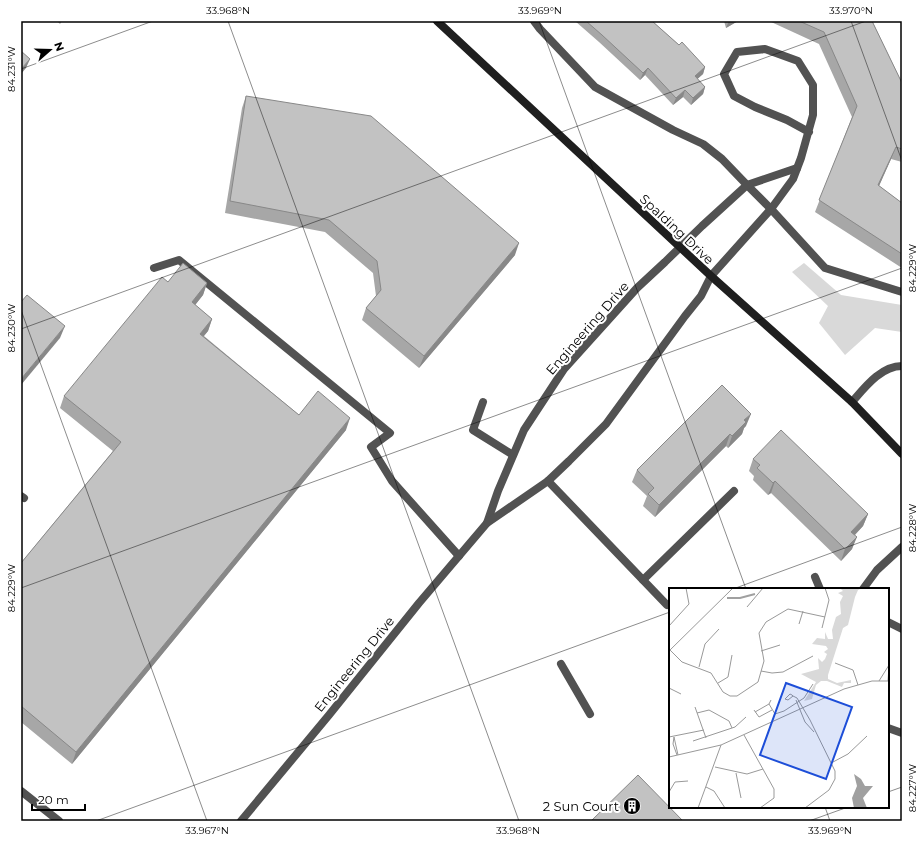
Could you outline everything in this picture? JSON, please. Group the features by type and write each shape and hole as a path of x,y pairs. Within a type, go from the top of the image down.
{"main road":[{"name":"Spalding Drive","path":"436,21 680,248 852,402 902,454"}],"street":[{"path":"534,21 595,86 673,130 703,144 722,159 826,268 902,292"},
{"name":"Engineering Drive","path":"241,821 487,522 548,481 606,424 701,296 711,276 771,209 793,179 809,132 813,115 813,85 798,60 765,48 737,52 724,74 734,96 755,107 788,120 809,132"},
{"path":"747,185 797,168"},
{"name":"Engineering Drive","path":"487,522 498,491 524,430 564,369 637,288 747,185"},
{"path":"154,268 179,260 390,433 371,447 392,481 459,556"},
{"path":"852,402 879,374 894,366 902,366"},
{"path":"483,402 473,430 513,455"},
{"path":"548,481 667,605"},
{"path":"643,580 734,491"},
{"path":"864,588 877,570 902,547"},
{"path":"815,577 820,588"},
{"path":"889,622 902,629"},
{"path":"561,664 590,714"},
{"path":"889,728 902,733"},
{"path":"21,791 59,821"}],"shaded area":[{"path":"804,263 841,295 902,305 902,332 875,328 845,355 819,323 828,306 792,272"}],"building":[{"path":"586,21 652,21 679,45 682,42 705,67 695,76 705,87 693,98 685,90 676,98 648,68 643,73"},
{"path":"799,21 872,21 902,83 902,149 896,147 878,185 902,203 902,254 819,200 857,106 824,32"},
{"path":"21,51 30,59 21,69"},
{"path":"246,96 371,116 519,243 424,356 366,308 381,290 377,261 329,220 230,201"},
{"path":"183,263 207,283 192,302 212,319 200,334 299,415 318,391 350,418 76,752 21,706 21,563 121,442 64,396 162,277 168,282"},
{"path":"27,295 65,326 21,379 21,302"},
{"path":"722,385 751,414 744,420 746,422 732,436 730,434 659,505 648,494 654,488 637,470"},
{"path":"781,430 868,514 851,532 857,537 845,549 775,481 773,483 757,468 760,465 753,459"},
{"path":"638,775 683,821 591,821"}],"place":[{"name":"2 Sun Court","path":"632,806"}]}
